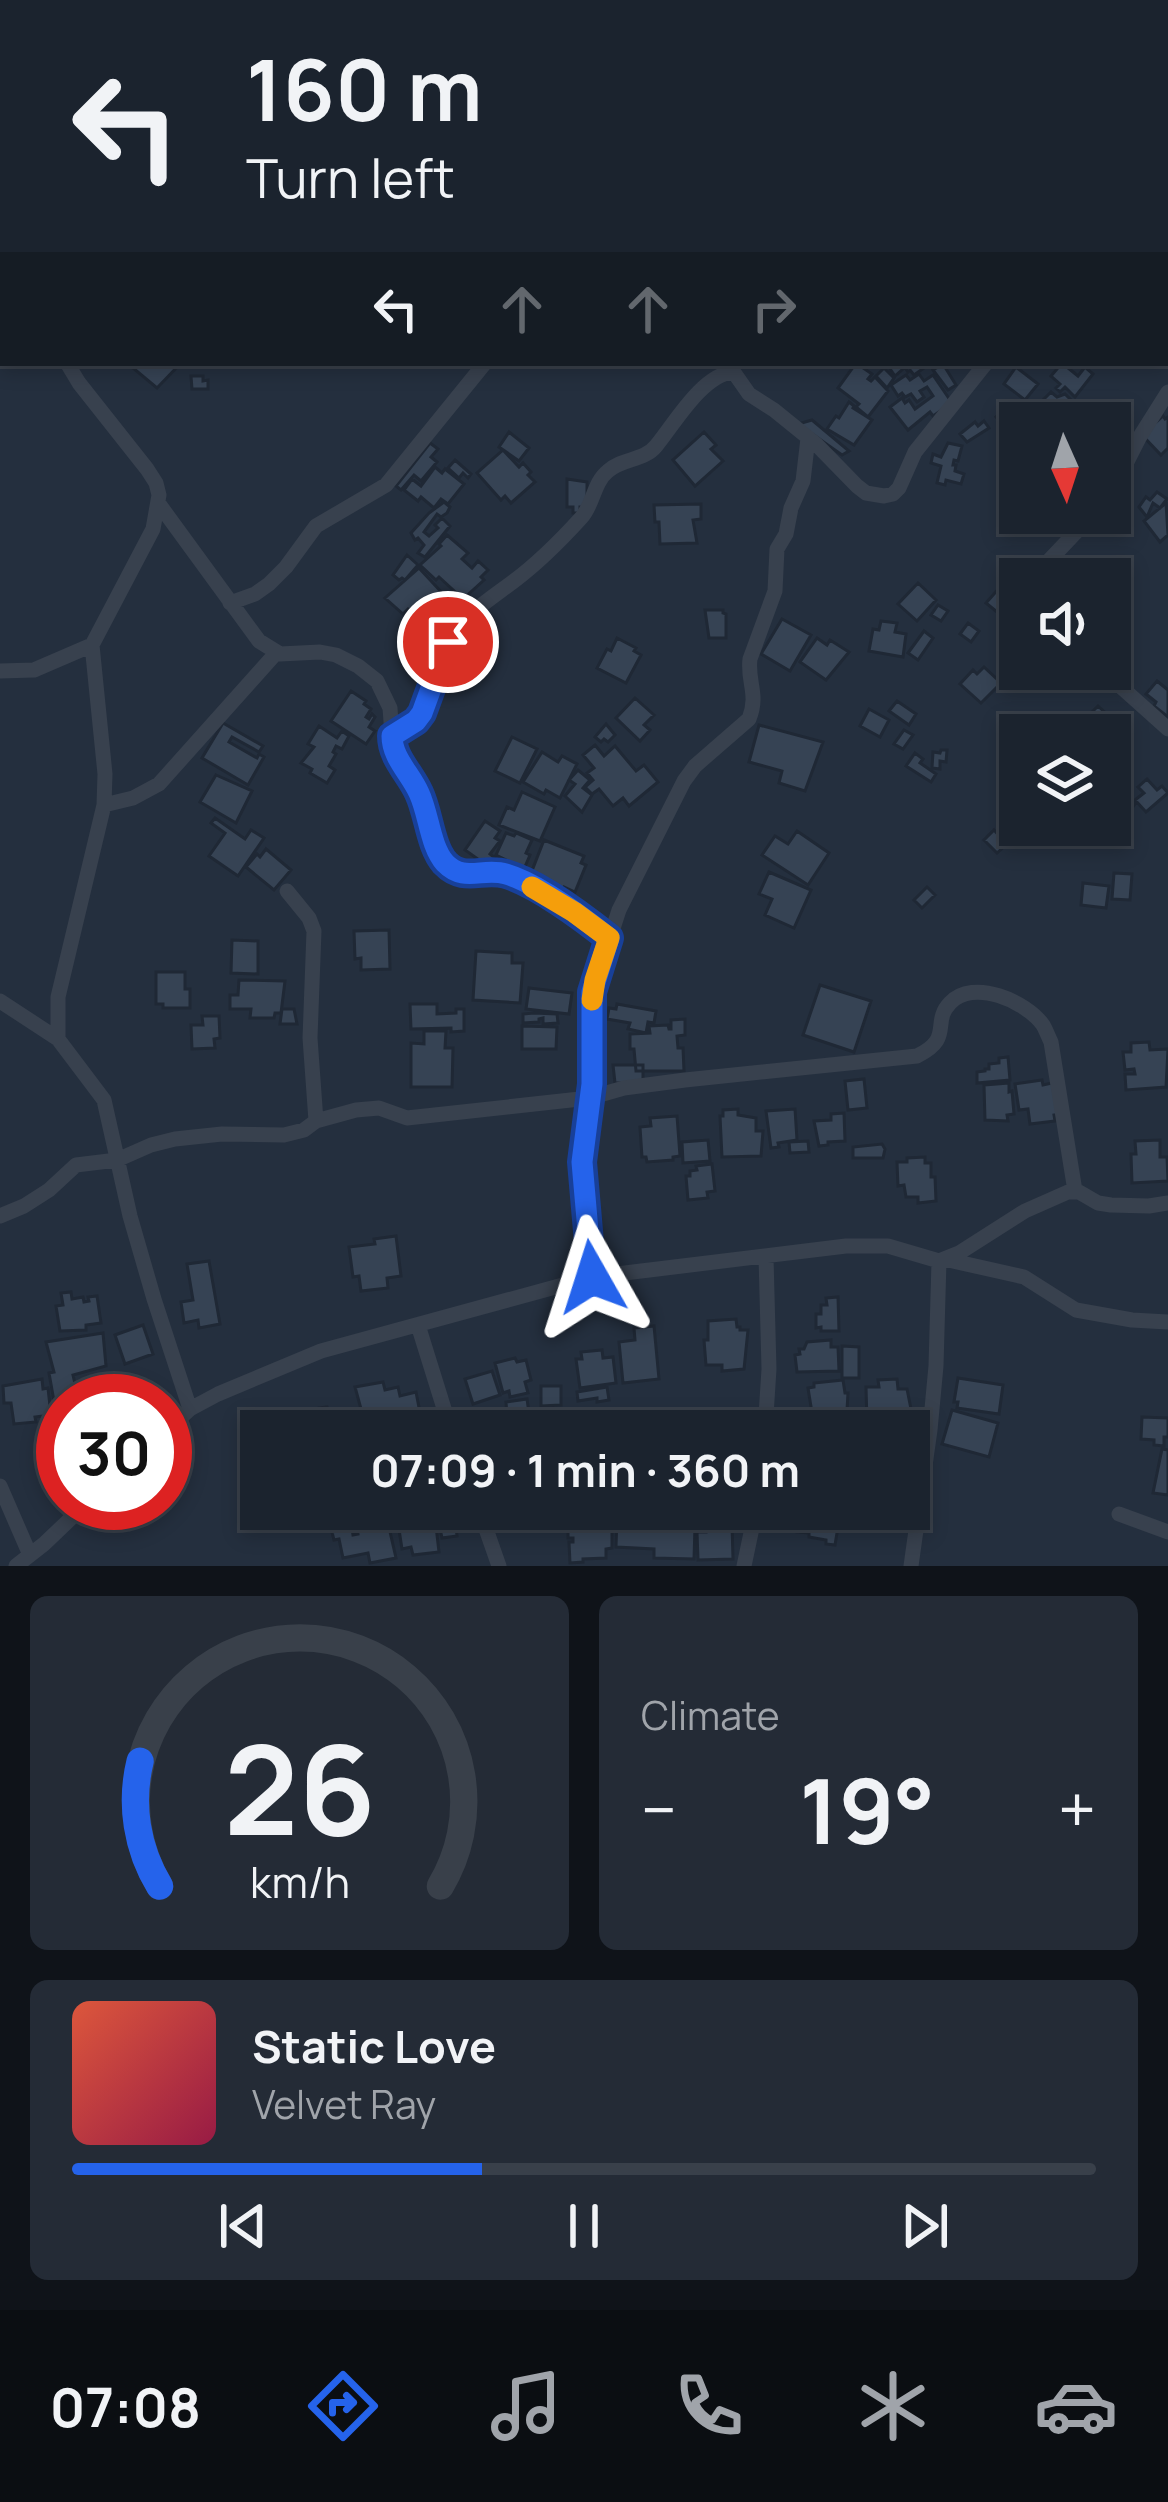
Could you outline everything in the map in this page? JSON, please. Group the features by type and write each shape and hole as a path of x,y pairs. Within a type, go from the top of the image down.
{"street":[{"path":"58,1039 58,998 104,806 92,645 153,529 159,504 157,483 69,366"},
{"path":"230,604 269,584 316,526 386,485 483,366"},
{"path":"392,736 422,713 448,642 458,628 579,521 605,472 649,453 712,379 730,368 749,394 808,438 866,493 884,496 899,488 915,452 984,366"},
{"path":"1131,454 1168,392"},
{"path":"592,1277 582,1162 592,1084 592,992 619,910 684,781 749,719 754,693 750,658 775,591 777,549 803,481 808,438"},
{"path":"159,504 259,640 277,652 328,652 368,673 383,689 394,752 421,796 439,855 446,863 462,874 501,872 513,877 609,938"},
{"path":"1052,558 1074,534"},
{"path":"1,672 34,670 92,645"},
{"path":"104,806 158,784 277,652"},
{"path":"1124,690 1168,729"},
{"path":"287,891 309,917 314,931 310,1038 316,1120"},
{"path":"0,1216 49,1190 76,1165 117,1160 175,1139 284,1135 304,1130 316,1120 356,1110 379,1108 407,1118 589,1098 644,1085 917,1056 940,1039 945,1010 953,999 969,993 998,996 1022,1007 1044,1026 1051,1042 1075,1191"},
{"path":"0,1001 58,1039 104,1100 154,1299 179,1374"},
{"path":"941,1260 1025,1211 1075,1191 1111,1205 1168,1203"},
{"path":"192,1408 321,1351 592,1277 846,1246 887,1246 1024,1277 1076,1310 1168,1322"},
{"path":"766,1257 767,1410"},
{"path":"911,1566 936,1366 941,1260"},
{"path":"418,1325 444,1410"},
{"path":"0,1486 23,1561 57,1530"},
{"path":"1119,1514 1168,1532"},
{"path":"487,1530 500,1566"},
{"path":"744,1566 752,1530"}],"building":[{"path":"131,366 178,366 157,388"},
{"path":"854,366 860,366 872,374 868,379 875,377 888,391 868,417 838,388"},
{"path":"904,366 924,368 914,375"},
{"path":"944,366 956,385 948,390 933,370"},
{"path":"1059,366 1078,376 1085,367 1093,374 1075,397 1065,387 1060,392 1056,388 1060,384 1051,376"},
{"path":"1016,367 1038,384 1025,400 1004,384"},
{"path":"884,368 894,378 887,388 876,376"},
{"path":"919,374 924,381 933,375 952,403 933,416 930,412 908,430 890,407 902,398 915,409 933,396 927,387 920,391 924,397 917,402 911,394 898,396 891,385 906,375 910,380"},
{"path":"191,376 203,376 208,389 192,389"},
{"path":"1051,392 1057,397 1065,394 1072,401 1071,402 1041,402"},
{"path":"849,402 872,420 854,445 827,429"},
{"path":"1163,416 1168,417 1168,448 1161,455 1142,435"},
{"path":"812,420 849,451 842,455 798,424"},
{"path":"984,421 989,428 967,442 960,434 975,422 978,426"},
{"path":"509,432 529,448 519,461 499,447"},
{"path":"704,432 723,461 695,486 673,460"},
{"path":"430,443 438,449 431,457 437,462 421,481 414,475 401,490 396,486"},
{"path":"948,443 962,446 953,465 964,474 961,484 937,483 941,466 931,463 933,454 941,457"},
{"path":"503,450 519,467 523,463 535,482 511,503 505,496 501,500 477,473"},
{"path":"455,460 471,474 468,478 463,473 459,478 448,468"},
{"path":"435,467 464,484 448,504 441,499 434,508 404,490 412,479 421,486"},
{"path":"567,479 587,482 587,507 580,507 580,513 567,507"},
{"path":"1157,492 1167,499 1160,508 1153,503 1147,517 1139,507"},
{"path":"444,502 450,507 447,513 437,514 424,532 429,536 442,518 450,526 425,557 418,553 424,545 411,533"},
{"path":"1166,503 1168,535 1160,542 1144,521"},
{"path":"701,504 701,519 693,520 697,543 660,544 654,505"},
{"path":"447,535 468,553 462,559 472,568 478,561 488,570 463,599 420,565"},
{"path":"407,555 418,565 405,580 399,580 393,575"},
{"path":"419,568 445,596 421,620 408,609 403,614 385,598"},
{"path":"918,583 936,600 917,621 898,604"},
{"path":"999,588 999,610 986,603"},
{"path":"938,605 948,611 941,621 931,615"},
{"path":"705,610 726,614 726,638 709,638"},
{"path":"782,619 811,635 790,671 761,654"},
{"path":"881,621 897,623 895,632 906,634 903,657 869,651 873,629 879,630"},
{"path":"968,623 979,631 971,642 960,634"},
{"path":"924,631 933,638 918,660 908,653"},
{"path":"617,638 641,655 626,683 597,668"},
{"path":"817,638 849,652 826,680 800,662"},
{"path":"984,667 999,681 981,703 960,684 973,670 977,674"},
{"path":"1157,681 1168,690 1168,717 1146,694"},
{"path":"351,691 371,709 366,717 375,717 369,727 375,731 366,744 331,721"},
{"path":"635,698 654,715 644,725 650,730 640,741 616,718"},
{"path":"897,701 916,714 909,725 889,711"},
{"path":"869,709 889,720 880,737 860,726"},
{"path":"223,723 263,746 259,752 232,737 229,742 257,758 259,754 264,757 248,785 202,758"},
{"path":"606,724 615,735 601,742 595,737"},
{"path":"759,725 823,742 805,791 779,783 782,771 749,762"},
{"path":"319,726 337,738 342,731 349,736 342,749 336,746 333,752 329,766 335,770 327,783 301,763 314,747 308,744"},
{"path":"904,730 913,735 903,749 894,744"},
{"path":"512,737 537,749 520,783 495,771"},
{"path":"595,745 604,756 615,746 636,771 644,765 658,782 629,806 623,798 613,806 599,789 592,794 585,787 593,780 587,773 594,768 583,755"},
{"path":"947,750 946,762 940,761 940,769 932,768 933,752"},
{"path":"542,752 558,762 562,756 577,764 560,798 523,782"},
{"path":"915,753 936,774 931,782 906,766"},
{"path":"578,770 590,780 583,788 592,795 582,812 565,796"},
{"path":"216,775 252,791 236,823 200,802"},
{"path":"1147,779 1157,790 1162,786 1168,793 1146,812 1135,800 1144,793 1138,787"},
{"path":"522,792 555,807 540,841 499,825 507,807 514,810"},
{"path":"215,818 245,839 251,830 264,838 238,876 209,856 225,833 211,823"},
{"path":"485,821 500,831 489,867 465,850"},
{"path":"994,830 999,846 1005,846 997,853 984,840"},
{"path":"797,831 829,853 808,885 762,855 775,836 788,844"},
{"path":"506,833 532,840 524,869 496,855"},
{"path":"544,840 584,856 581,863 586,865 575,892 564,887 561,894 528,881"},
{"path":"266,849 291,870 274,890 246,867"},
{"path":"769,872 811,890 794,928 765,915 772,899 759,894"},
{"path":"1114,873 1132,874 1130,900 1112,899"},
{"path":"1083,883 1109,886 1106,908 1081,905"},
{"path":"927,887 935,895 922,908 914,900"},
{"path":"389,930 390,969 361,970 361,958 355,959 354,931"},
{"path":"232,940 258,941 258,974 231,973"},
{"path":"476,951 512,953 512,963 523,963 520,1003 473,1000"},
{"path":"156,972 185,972 190,1008 156,1004"},
{"path":"239,980 285,981 281,1013 274,1018 250,1018 251,1009 230,1009 230,995 238,995"},
{"path":"820,985 871,1001 854,1052 803,1035"},
{"path":"529,988 572,993 569,1014 526,1009"},
{"path":"410,1004 437,1004 437,1014 464,1009 464,1031 411,1029"},
{"path":"617,1004 656,1011 654,1023 648,1022 646,1033 628,1029 630,1023 607,1019 609,1008 616,1009"},
{"path":"282,1009 294,1009 297,1024 280,1024"},
{"path":"523,1014 557,1014 558,1023 543,1024 543,1018 523,1023"},
{"path":"202,1016 219,1016 220,1038 214,1039 215,1048 192,1049 191,1025 203,1025"},
{"path":"685,1019 685,1035 677,1036 684,1071 636,1071 630,1034 650,1033 649,1026 671,1029 671,1020"},
{"path":"522,1026 557,1027 556,1049 522,1049"},
{"path":"424,1031 446,1031 445,1048 453,1048 452,1087 411,1087 411,1043 424,1044"},
{"path":"1149,1042 1150,1050 1168,1049 1166,1087 1126,1090 1125,1074 1135,1074 1134,1069 1125,1070 1123,1052 1131,1052 1131,1043"},
{"path":"1008,1057 1010,1080 977,1083 977,1072"},
{"path":"613,1065 643,1065 643,1083 615,1083"},
{"path":"864,1079 867,1108 848,1110 845,1081"},
{"path":"1042,1080 1043,1085 1052,1083 1061,1114 1054,1115 1055,1121 1030,1124 1028,1109 1019,1110 1015,1084"},
{"path":"1009,1083 1014,1114 1007,1115 1008,1121 985,1120 984,1085"},
{"path":"738,1109 738,1115 756,1118 756,1131 763,1131 761,1156 722,1157 720,1116 723,1110"},
{"path":"795,1109 797,1140 771,1148 766,1111"},
{"path":"844,1113 845,1141 819,1146 814,1121"},
{"path":"677,1116 680,1156 647,1162 642,1157 640,1127 651,1126 650,1118"},
{"path":"708,1140 710,1161 683,1163 682,1142"},
{"path":"1160,1140 1160,1157 1167,1157 1168,1181 1132,1183 1135,1141"},
{"path":"808,1141 809,1152 790,1153 789,1142"},
{"path":"882,1144 883,1158 853,1158 853,1147"},
{"path":"925,1157 935,1177 936,1201 918,1203 918,1197 906,1197 904,1185 898,1186 897,1162"},
{"path":"712,1164 715,1191 707,1192 708,1198 688,1200 686,1176 696,1166"},
{"path":"396,1236 401,1276 387,1278 388,1288 361,1291 359,1276 353,1277 349,1247"},
{"path":"209,1261 220,1324 199,1328 198,1320 184,1323 181,1302 193,1300 187,1264"},
{"path":"71,1292 72,1299 83,1297 84,1302 97,1296 101,1323 86,1325 86,1330 60,1331 56,1306 63,1305 61,1293"},
{"path":"838,1297 839,1331 816,1328 821,1305 827,1305 826,1298"},
{"path":"736,1319 740,1330 748,1330 744,1369 722,1371 722,1365 706,1365 708,1321"},
{"path":"143,1325 153,1354 125,1364 115,1335"},
{"path":"654,1326 659,1379 623,1383 619,1342 635,1340 634,1328"},
{"path":"103,1333 106,1366 77,1374 49,1374 54,1372 46,1342"},
{"path":"831,1340 831,1347 838,1347 839,1371 797,1372 799,1349 807,1342"},
{"path":"842,1346 859,1347 859,1378 842,1378"},
{"path":"602,1350 603,1358 613,1357 616,1383 580,1388 576,1359 582,1359 581,1352"},
{"path":"526,1360 531,1380 525,1382 528,1393 510,1397 509,1391 503,1393 495,1363"},
{"path":"492,1371 500,1395 473,1404 465,1379"},
{"path":"958,1378 1003,1385 999,1414 957,1408"},
{"path":"897,1379 898,1389 907,1389 911,1409 867,1410 866,1387 879,1387 878,1380"},
{"path":"36,1380 36,1422 14,1424 11,1403 4,1403 3,1386"},
{"path":"843,1380 847,1410 812,1410 808,1388"},
{"path":"383,1382 385,1390 398,1387 400,1396 416,1392 419,1410 361,1410 355,1387"},
{"path":"541,1386 561,1386 561,1405 541,1406"},
{"path":"607,1387 609,1400 578,1401 577,1392"},
{"path":"527,1399 529,1410 507,1410 506,1402"},
{"path":"952,1410 998,1423 989,1457 942,1444"},
{"path":"1142,1417 1168,1418 1164,1446 1141,1439"},
{"path":"1162,1449 1168,1450 1168,1495 1153,1493"},
{"path":"357,1530 390,1530 396,1558 370,1563 368,1553 343,1558 339,1539 334,1540 332,1532 358,1534"},
{"path":"399,1530 436,1530 439,1552 413,1555 411,1547 402,1549"},
{"path":"440,1530 456,1530 457,1536 442,1538"},
{"path":"568,1530 608,1530 612,1531 612,1548 606,1549 606,1558 570,1563 573,1538 568,1538"},
{"path":"617,1530 695,1530 694,1559 654,1558 654,1549 616,1547"},
{"path":"732,1530 733,1559 698,1560 697,1532"},
{"path":"797,1530 838,1530 835,1545"}],"slow traffic":[{"path":"532,887 609,938 592,1000"}],"route":[{"path":"448,642 422,713 392,736 394,752 425,807 439,855 462,874 501,872 513,877 609,938 592,992 592,1084 582,1162 592,1277"}]}
